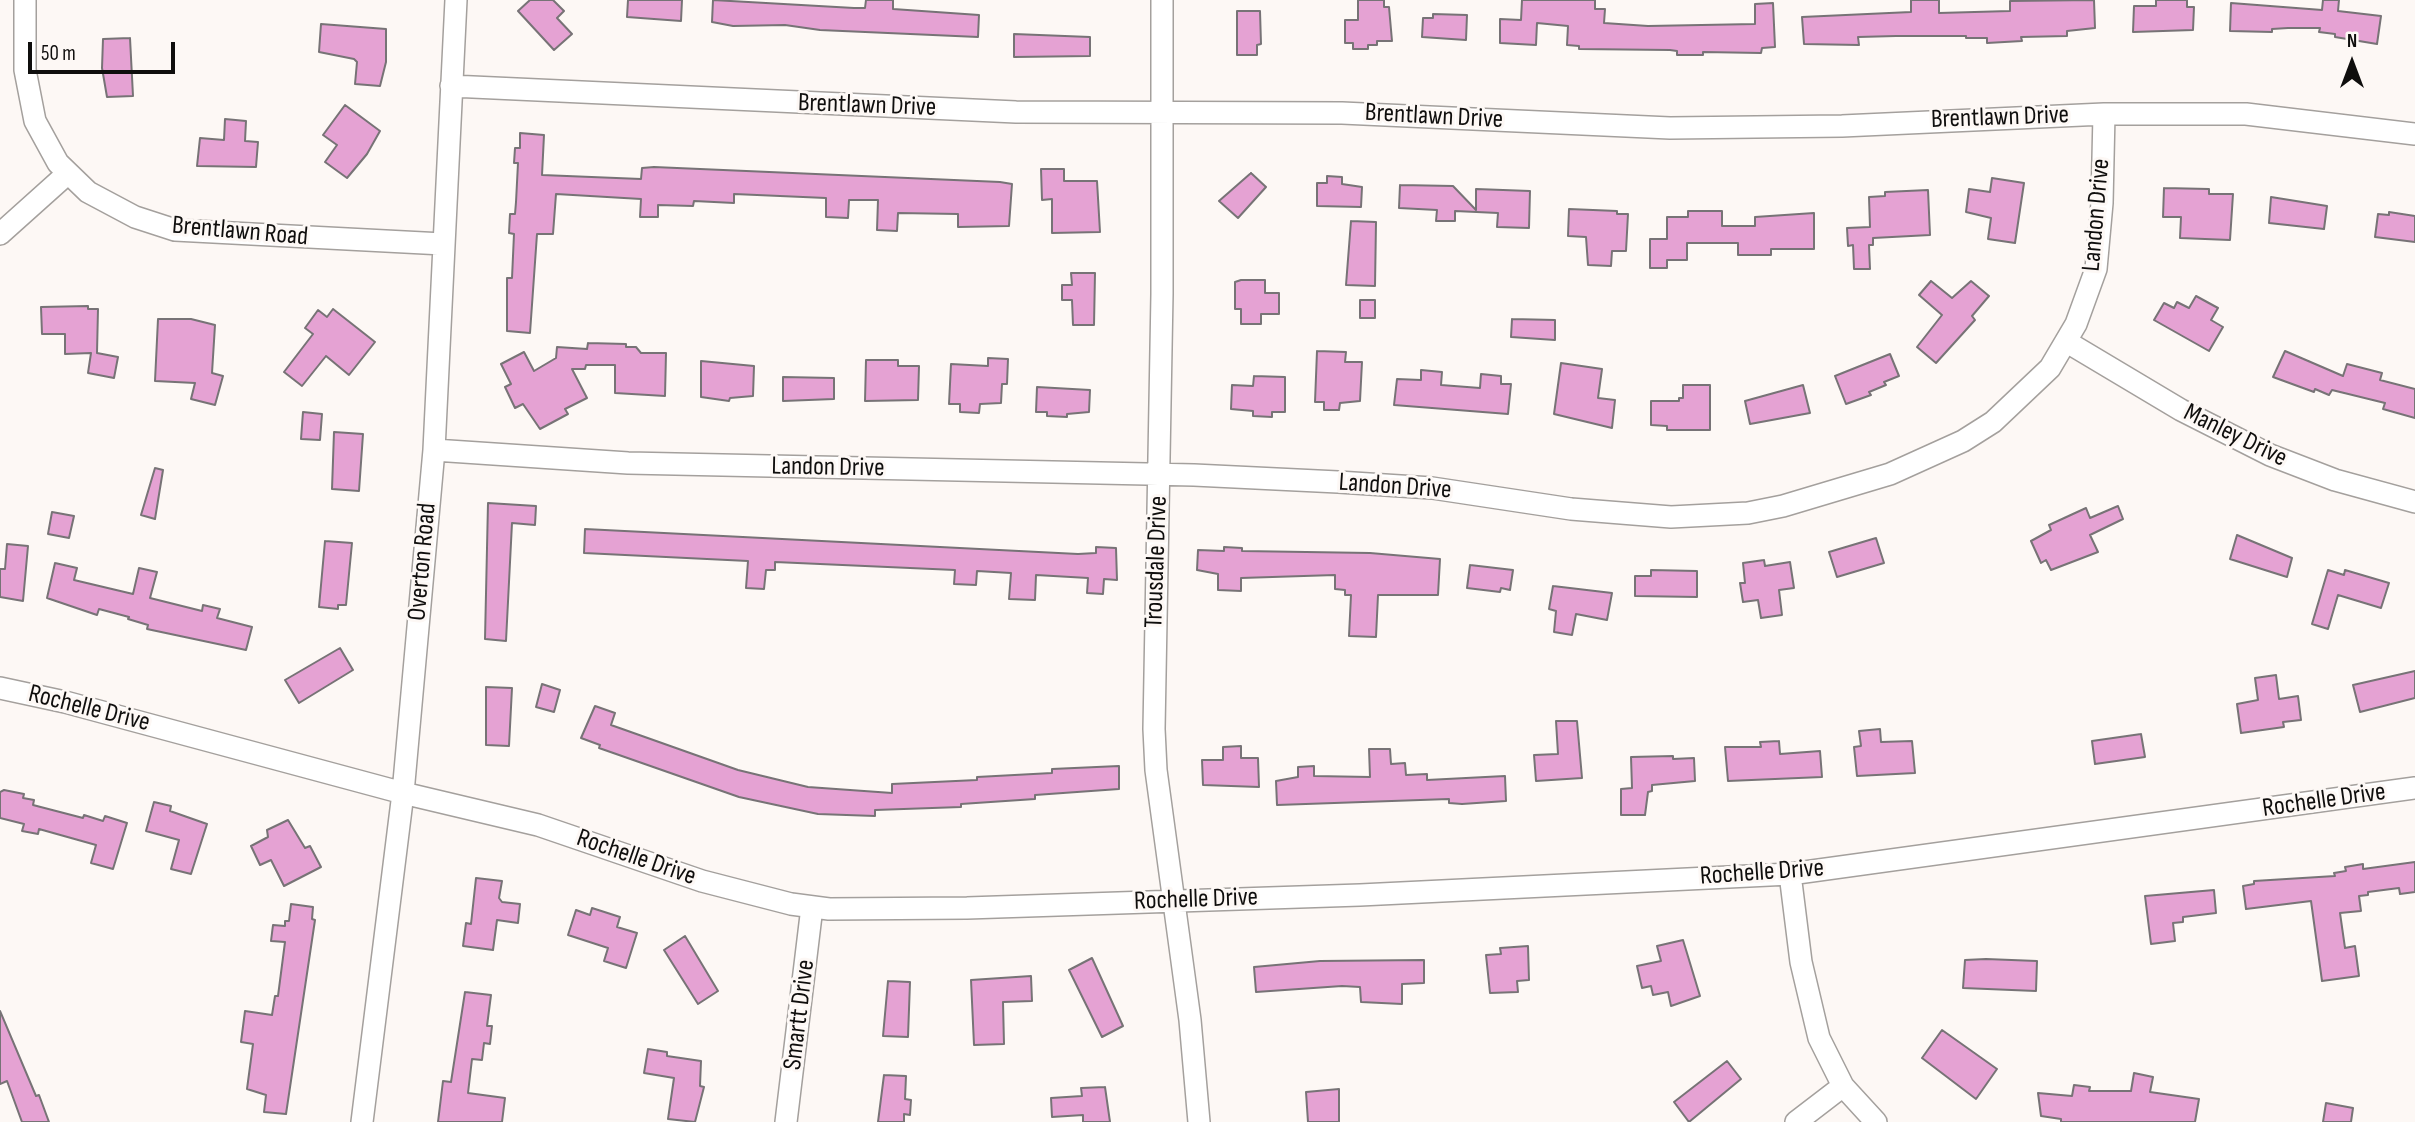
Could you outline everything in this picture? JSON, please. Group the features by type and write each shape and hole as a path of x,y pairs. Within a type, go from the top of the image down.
{"street":[{"name":"Brentlawn Road","path":"25,0 25,70 30,107 45,142 67,174 100,199 148,222 175,230 443,244"},
{"name":"Overton Road","path":"362,1122 403,793 434,450 456,0"},
{"name":"Trousdale Drive","path":"1163,0 1160,475 1154,729 1173,901 1190,1020 1199,1122"},
{"name":"Brentlawn Drive","path":"451,86 867,107 1342,113 1670,128 1842,125 2104,114 2246,114 2415,134"},
{"name":"Landon Drive","path":"434,450 628,463 1160,475 1432,488 1571,509 1640,516 1748,513 1849,489 1912,466 1963,441 1993,422 2050,368 2067,342 2083,308 2097,260 2102,203 2104,114"},
{"path":"0,234 67,174"},
{"name":"Manley Drive","path":"2067,342 2181,410 2270,455 2336,480 2415,502"},
{"name":"Rochelle Drive","path":"0,688 65,702 403,793 538,825 702,881 812,907 967,908 1790,874 2415,788"},
{"path":"1790,874 1807,992 1819,1038 1843,1086 1876,1122"},
{"name":"Smartt Drive","path":"786,1122 812,907"},
{"path":"1796,1122 1843,1086"}],"building":[{"path":"530,0 553,0 564,11 557,18 572,34 554,50 518,11"},
{"path":"628,0 682,0 681,21 627,17"},
{"path":"713,0 865,8 866,0 893,0 893,9 979,15 978,37 820,30 785,25 733,26 712,22"},
{"path":"1358,0 1384,0 1384,7 1389,7 1392,41 1377,41 1377,45 1368,45 1368,49 1353,49 1353,43 1345,43 1345,20 1358,20"},
{"path":"1522,0 1595,0 1595,9 1605,9 1604,23 1648,26 1755,24 1755,4 1773,3 1775,47 1762,48 1761,53 1703,52 1703,55 1677,55 1677,51 1670,50 1579,49 1579,46 1567,45 1568,26 1537,23 1536,45 1500,43 1500,19 1521,20"},
{"path":"1911,0 1939,0 1939,13 2010,11 2010,1 2094,0 2095,28 2067,31 2067,36 2021,37 2022,41 1987,43 1987,38 1966,36 1896,36 1858,37 1859,45 1804,44 1802,17 1911,12"},
{"path":"2156,0 2187,0 2187,7 2194,7 2193,30 2133,32 2134,6 2156,6"},
{"path":"2323,0 2339,0 2338,11 2381,16 2377,44 2335,37 2335,34 2319,32 2320,28 2272,29 2272,32 2230,31 2231,3 2322,10"},
{"path":"1237,11 1260,11 1261,44 1257,45 1257,55 1237,55"},
{"path":"1433,14 1467,15 1466,40 1422,37 1423,18 1433,18"},
{"path":"321,24 386,29 386,62 380,86 355,84 357,62 354,59 319,52"},
{"path":"1014,34 1090,37 1090,56 1014,57"},
{"path":"130,38 133,96 107,97 102,68 103,39"},
{"path":"345,105 380,131 367,154 347,178 325,162 337,145 323,135"},
{"path":"225,119 246,121 245,141 258,142 256,167 197,166 200,138 224,140"},
{"path":"520,133 544,135 542,175 641,179 642,168 654,167 1012,184 1009,226 958,227 958,214 898,213 897,231 877,230 878,200 849,200 848,218 826,217 826,198 734,194 734,203 694,201 693,206 658,205 658,217 640,217 641,199 556,194 553,234 537,234 530,333 507,331 507,278 512,278 514,234 509,233 510,214 515,214 518,163 514,163 515,148 520,148"},
{"path":"1041,169 1064,169 1064,181 1097,181 1100,232 1052,233 1052,199 1042,200"},
{"path":"1251,173 1266,187 1238,218 1219,201"},
{"path":"1327,176 1342,177 1342,184 1362,187 1361,207 1317,206 1317,183 1327,183"},
{"path":"1992,178 2024,183 2015,243 1988,239 1991,218 1966,212 1969,189 1990,192"},
{"path":"1400,185 1453,186 1476,210 1476,189 1530,191 1529,228 1497,227 1498,213 1455,211 1455,221 1436,221 1437,210 1399,208"},
{"path":"2164,188 2209,189 2209,194 2233,194 2230,240 2180,238 2181,217 2163,217"},
{"path":"1928,190 1930,235 1873,238 1873,245 1869,245 1870,269 1854,269 1853,245 1848,246 1847,228 1870,227 1869,197 1885,196 1885,192"},
{"path":"2271,197 2327,206 2324,229 2269,223"},
{"path":"1569,209 1628,214 1626,251 1612,251 1611,266 1588,265 1586,237 1568,236"},
{"path":"1688,211 1722,211 1722,226 1755,226 1755,217 1814,213 1814,249 1771,249 1771,255 1738,255 1738,243 1687,243 1687,260 1667,260 1667,268 1650,268 1650,239 1667,239 1667,217 1688,217"},
{"path":"2389,212 2415,216 2415,242 2375,237 2378,214 2389,215"},
{"path":"1351,221 1376,222 1375,286 1346,285"},
{"path":"1071,273 1095,273 1094,325 1073,325 1072,300 1062,300 1062,285 1072,285"},
{"path":"1265,280 1265,293 1279,293 1279,314 1261,314 1261,324 1241,324 1241,309 1235,309 1235,282"},
{"path":"1931,281 1952,298 1971,281 1989,296 1972,316 1975,320 1936,363 1917,347 1942,315 1919,295"},
{"path":"2196,296 2218,308 2211,320 2223,327 2209,351 2154,320 2164,303 2174,308 2177,302 2189,308"},
{"path":"1360,300 1375,300 1375,318 1360,318"},
{"path":"88,306 88,309 98,309 97,353 118,357 114,378 88,373 91,353 65,354 65,334 42,334 41,307"},
{"path":"333,309 375,342 349,375 326,356 302,386 284,372 313,334 305,328 318,310 327,317"},
{"path":"158,319 191,319 215,325 212,373 223,376 215,405 191,399 195,383 155,381"},
{"path":"1512,319 1555,320 1555,340 1511,337"},
{"path":"588,343 626,344 626,347 636,347 641,353 666,353 665,396 615,393 615,365 586,365 585,369 572,369 587,398 565,409 568,414 540,429 523,404 515,408 505,387 511,384 501,364 524,352 534,371 556,358 557,347 587,349"},
{"path":"1317,351 1346,352 1345,362 1362,362 1360,401 1340,403 1339,410 1324,410 1324,402 1315,402"},
{"path":"2285,351 2343,376 2347,364 2382,373 2380,380 2415,389 2415,418 2383,409 2385,403 2332,390 2329,395 2315,389 2314,392 2273,377"},
{"path":"1890,354 1899,376 1869,392 1871,395 1846,404 1835,376"},
{"path":"988,358 1008,359 1007,384 1002,384 1001,403 980,404 979,413 960,412 960,404 949,404 951,364 988,366"},
{"path":"866,360 898,360 898,366 919,366 918,400 865,401"},
{"path":"701,361 754,366 753,396 730,398 729,401 701,397"},
{"path":"1561,363 1602,369 1598,398 1615,400 1612,428 1554,414"},
{"path":"1421,370 1442,372 1441,385 1480,388 1481,374 1501,376 1501,384 1511,384 1508,414 1394,405 1397,379 1421,380"},
{"path":"1254,376 1285,377 1285,412 1272,412 1272,417 1253,416 1253,411 1231,409 1232,385 1253,386"},
{"path":"783,377 834,378 834,399 783,401"},
{"path":"1683,385 1710,385 1710,430 1667,430 1667,426 1651,425 1651,401 1679,401 1679,398 1683,398"},
{"path":"1803,385 1810,413 1750,424 1745,401"},
{"path":"1037,387 1090,390 1089,412 1067,414 1067,417 1047,416 1047,412 1036,412"},
{"path":"303,412 322,414 320,440 301,439"},
{"path":"334,432 363,434 359,491 332,489"},
{"path":"155,468 163,470 155,519 141,515"},
{"path":"488,503 536,506 535,525 512,523 506,641 485,639"},
{"path":"2118,506 2123,519 2090,535 2098,552 2051,570 2046,560 2041,563 2031,541 2051,530 2049,525 2086,508 2090,518"},
{"path":"52,512 74,516 69,538 48,534"},
{"path":"585,529 1078,554 1096,553 1096,547 1116,548 1117,580 1104,579 1103,594 1087,593 1088,578 1036,575 1035,600 1009,599 1011,573 977,571 976,585 954,584 955,570 775,562 775,570 766,570 764,589 746,588 748,561 584,553"},
{"path":"2237,535 2292,558 2287,577 2230,559"},
{"path":"1876,538 1884,563 1837,577 1829,552"},
{"path":"325,541 352,543 346,605 338,605 338,609 319,607"},
{"path":"7,544 28,546 23,601 0,597 0,569 5,569"},
{"path":"1224,547 1242,548 1242,551 1370,553 1440,559 1438,595 1378,595 1376,637 1349,636 1351,595 1345,595 1345,590 1335,589 1335,575 1241,578 1241,591 1218,590 1218,574 1197,570 1198,550 1224,551"},
{"path":"1764,560 1765,566 1790,562 1794,588 1779,590 1782,615 1761,618 1758,600 1743,602 1740,583 1745,583 1743,563"},
{"path":"55,563 77,568 74,580 133,594 139,568 157,572 150,598 202,611 203,605 220,609 217,618 252,627 246,650 147,629 148,625 128,619 129,617 99,609 97,615 47,598"},
{"path":"1470,565 1513,570 1510,590 1501,588 1500,592 1467,588"},
{"path":"1651,570 1697,571 1697,597 1635,596 1635,576 1651,576"},
{"path":"2328,570 2344,575 2345,570 2389,583 2381,608 2338,595 2328,629 2312,624"},
{"path":"1553,586 1612,593 1607,620 1576,614 1572,635 1554,632 1556,611 1549,609"},
{"path":"340,648 353,670 299,703 285,680"},
{"path":"2415,671 2415,698 2360,712 2353,685"},
{"path":"2276,675 2279,699 2298,696 2301,720 2283,722 2284,727 2241,733 2237,704 2258,700 2255,678"},
{"path":"542,684 560,690 554,712 536,707"},
{"path":"486,687 512,688 509,746 486,745"},
{"path":"595,706 615,713 611,725 738,770 808,787 892,793 892,784 977,780 977,777 1052,773 1052,769 1119,766 1119,789 1035,795 1035,799 961,804 961,807 875,810 875,816 818,814 739,797 599,748 600,745 581,738"},
{"path":"1556,721 1577,721 1582,778 1536,781 1534,755 1558,754"},
{"path":"1880,729 1881,742 1912,741 1915,773 1857,776 1854,747 1861,746 1859,731"},
{"path":"2141,734 2145,757 2095,764 2092,741"},
{"path":"1779,741 1780,754 1820,751 1822,777 1728,781 1725,747 1761,747 1760,742"},
{"path":"1241,746 1241,758 1258,758 1259,787 1203,785 1202,760 1223,760 1223,747"},
{"path":"1369,749 1390,749 1391,764 1405,763 1406,775 1427,774 1427,780 1505,776 1506,801 1462,804 1449,803 1449,799 1277,805 1276,781 1298,777 1298,767 1314,766 1314,776 1370,777"},
{"path":"1673,756 1673,759 1694,758 1695,781 1652,785 1652,791 1648,792 1645,815 1621,815 1621,789 1632,788 1631,757"},
{"path":"4,790 24,794 23,798 34,800 33,805 83,818 84,815 103,821 105,816 127,823 113,869 91,863 96,845 39,829 38,834 22,831 24,824 0,818 0,792"},
{"path":"154,802 171,806 170,811 207,824 191,874 171,869 179,840 146,831"},
{"path":"288,820 305,848 310,846 321,867 284,886 271,860 260,865 251,846 268,837 267,830"},
{"path":"2415,862 2415,892 2400,894 2399,888 2368,892 2368,895 2359,896 2361,911 2340,913 2345,948 2355,946 2359,976 2322,981 2311,901 2246,909 2243,886 2254,884 2254,881 2335,876 2334,873 2346,871 2345,867 2363,864 2363,869"},
{"path":"476,878 502,881 499,898 502,902 520,904 518,923 497,920 493,950 463,946 466,923 471,924"},
{"path":"2214,890 2216,913 2183,917 2183,922 2173,923 2175,941 2151,944 2145,896"},
{"path":"291,904 313,907 312,919 315,920 286,1114 264,1112 266,1095 247,1089 253,1044 241,1042 245,1011 272,1015 275,996 278,996 285,942 271,941 273,925 285,926 285,921 289,921"},
{"path":"592,908 620,917 617,927 637,933 626,968 604,961 608,948 568,935 576,910 590,915"},
{"path":"685,936 718,991 698,1004 664,950"},
{"path":"1683,940 1700,996 1671,1006 1668,992 1653,995 1651,986 1642,988 1637,966 1661,961 1657,946"},
{"path":"1528,946 1529,980 1517,981 1518,992 1490,993 1486,955 1501,954 1500,948"},
{"path":"1092,958 1123,1026 1102,1037 1069,970"},
{"path":"1424,960 1424,983 1402,984 1402,1004 1361,1002 1360,987 1256,992 1254,967 1320,961"},
{"path":"1965,960 2037,961 2036,991 1963,988"},
{"path":"1031,976 1032,1001 1003,1002 1004,1044 974,1045 971,980"},
{"path":"888,981 910,982 908,1037 883,1036"},
{"path":"465,992 491,995 487,1026 492,1026 490,1044 484,1043 482,1060 472,1059 468,1093 505,1098 502,1122 438,1122 443,1081 451,1082"},
{"path":"0,1011 49,1122 22,1122 7,1081 0,1084"},
{"path":"1942,1030 1997,1069 1976,1099 1922,1058"},
{"path":"648,1049 667,1052 667,1056 701,1061 700,1086 704,1087 695,1122 668,1119 674,1078 644,1073"},
{"path":"1727,1061 1741,1079 1689,1122 1674,1102"},
{"path":"2134,1073 2153,1077 2150,1092 2199,1099 2195,1122 2061,1122 2061,1119 2041,1116 2038,1093 2072,1096 2074,1085 2090,1087 2089,1091 2131,1091"},
{"path":"884,1075 906,1076 905,1099 911,1100 910,1115 904,1114 904,1122 878,1122"},
{"path":"1105,1087 1110,1122 1083,1122 1083,1115 1052,1117 1051,1098 1082,1096 1081,1088"},
{"path":"1339,1089 1339,1122 1308,1122 1306,1092"},
{"path":"2326,1103 2353,1108 2351,1122 2323,1122"}]}
